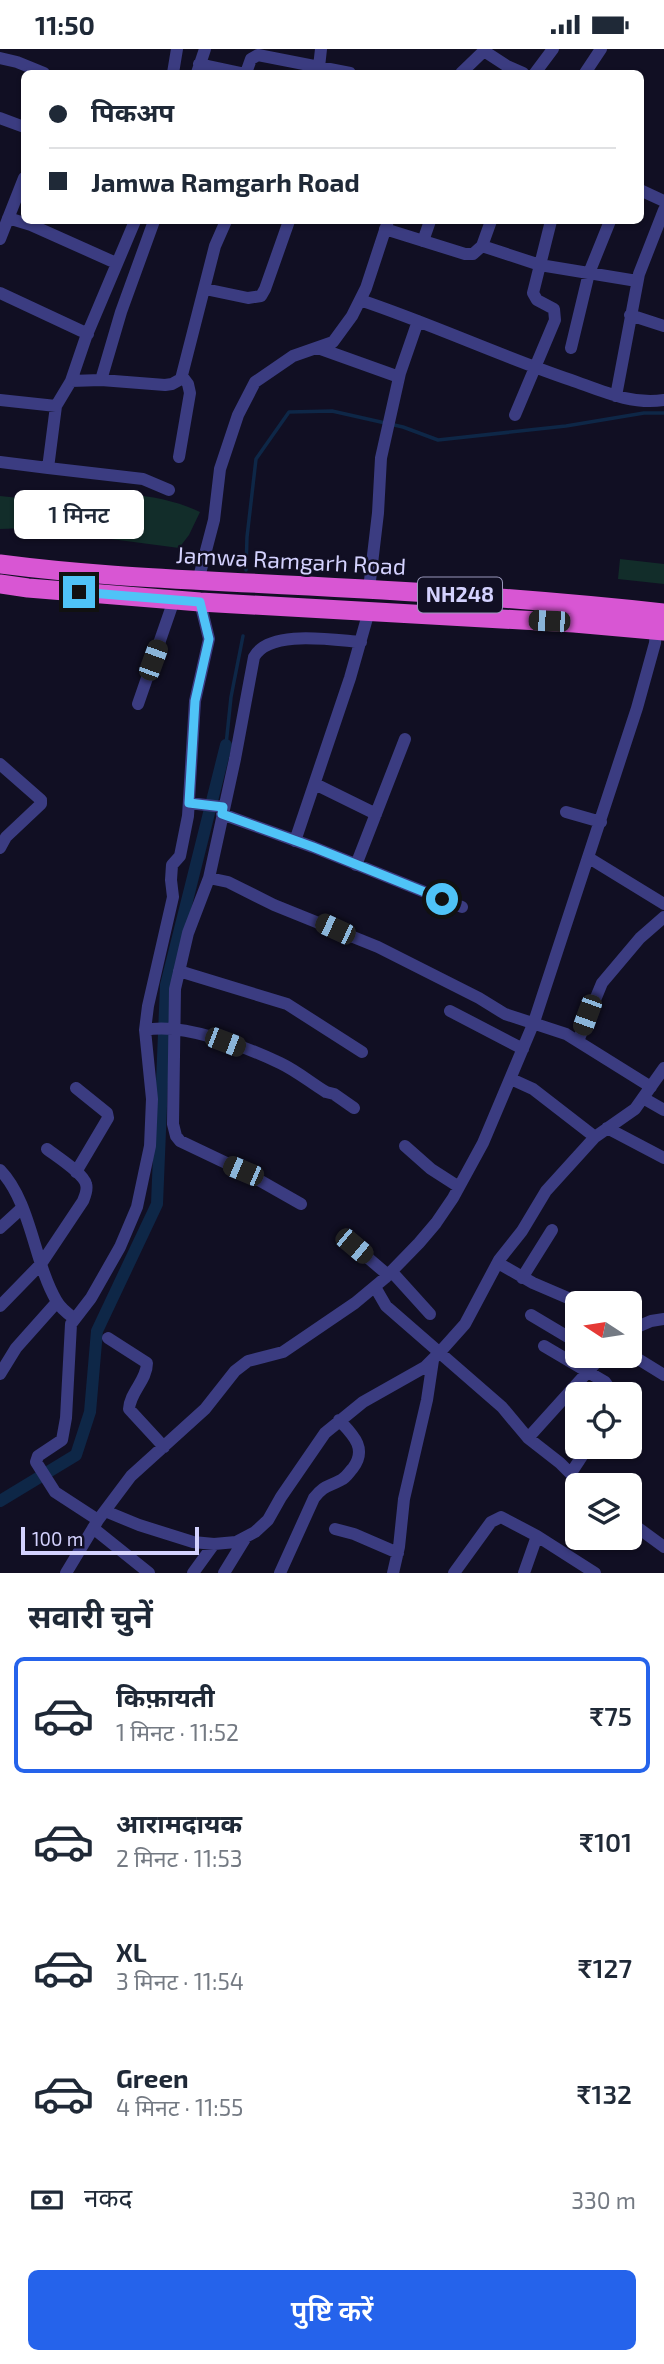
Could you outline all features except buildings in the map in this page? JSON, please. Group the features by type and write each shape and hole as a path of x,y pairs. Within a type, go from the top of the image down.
{"highway":[{"name":"Jamwa Ramgarh Road","path":"0,564 44,570 198,581 567,602 661,624"},
{"name":"Jamwa Ramgarh Road","path":"0,584 200,602 574,622 661,624"}],"street":[{"path":"174,70 177,49"},
{"path":"198,69 205,49"},
{"path":"319,67 321,49"},
{"path":"538,70 553,49"},
{"path":"587,70 601,49"},
{"path":"464,70 485,50 504,70"},
{"path":"245,70 251,59 258,55 334,70"},
{"path":"0,58 37,70"},
{"path":"0,118 21,126"},
{"path":"1,236 21,186"},
{"path":"644,192 664,201"},
{"path":"616,396 637,281 664,210"},
{"path":"8,218 21,222"},
{"path":"28,224 116,263"},
{"path":"48,468 56,406 71,381 134,224"},
{"path":"101,380 121,312 153,224"},
{"path":"71,381 172,384 181,379 215,246 225,224"},
{"path":"205,289 248,297 261,296 288,224"},
{"path":"423,241 429,224"},
{"path":"198,581 214,520 220,469 238,415 255,382 293,356 333,342 352,316 366,288 387,225 423,241 473,254 482,246 490,224"},
{"path":"515,415 555,320 554,309 534,296 533,288 550,224"},
{"path":"570,348 589,273 609,224"},
{"path":"482,246 540,265 637,281"},
{"path":"0,293 88,334"},
{"path":"360,300 535,368 616,396 639,402 664,400"},
{"path":"630,314 664,326"},
{"path":"369,589 378,513 379,472 399,377 418,321"},
{"path":"318,348 399,377"},
{"path":"179,457 190,393 182,376"},
{"path":"0,400 56,406"},
{"path":"0,462 143,479 169,490"},
{"path":"138,704 174,600"},
{"path":"149,1573 99,1520 55,1492 36,1462 38,1456 62,1440 66,1419 71,1324 91,1298 120,1247 137,1207 150,1146 152,1099 148,1006 173,897 172,865 180,856 195,804 195,701 209,639 200,602"},
{"path":"295,841 369,611"},
{"path":"69,1572 99,1520 131,1476 205,1409 242,1366 248,1361 283,1352 302,1341 375,1287 436,1223 459,1187 484,1143 534,1022 601,822 661,624"},
{"path":"301,1205 243,1171 180,1141 176,1136 173,1124 171,1028 175,989 188,933 209,878 221,809 235,759 250,671 257,650 273,642 295,639 361,642"},
{"path":"356,865 404,739"},
{"path":"0,764 41,800 41,804 6,837 0,848"},
{"path":"315,785 376,814"},
{"path":"195,804 221,809 463,907"},
{"path":"566,812 601,822"},
{"path":"589,858 664,904"},
{"path":"209,878 228,882 274,905 379,947 505,1014 566,1034 647,1092 664,1110"},
{"path":"578,1041 602,983 640,938 664,917"},
{"path":"179,971 287,1004 362,1052"},
{"path":"450,1011 523,1049"},
{"path":"148,1029 171,1028 210,1036 280,1063 354,1108"},
{"path":"99,1520 139,1525 192,1542 214,1544 236,1542 255,1532 268,1520 325,1433 363,1402 425,1367 465,1324 498,1263 522,1231 546,1191 595,1137 635,1109 664,1068"},
{"path":"511,1079 533,1089 595,1137"},
{"path":"76,1088 107,1113 108,1118 76,1172"},
{"path":"607,1128 664,1158"},
{"path":"405,1146 431,1169 459,1187"},
{"path":"0,1306 41,1264 87,1191 87,1185 76,1172 47,1149"},
{"path":"0,1170 22,1208 57,1303 75,1319"},
{"path":"0,1228 22,1208"},
{"path":"522,1277 552,1230"},
{"path":"354,1246 410,1290 430,1314"},
{"path":"498,1263 565,1296"},
{"path":"375,1287 386,1306 436,1356 502,1407 528,1438 570,1473 579,1459"},
{"path":"0,1374 16,1348 57,1303"},
{"path":"531,1315 565,1335"},
{"path":"642,1324 664,1319"},
{"path":"108,1338 147,1363 131,1398 129,1409 163,1447"},
{"path":"544,1346 605,1382"},
{"path":"393,1573 404,1499 436,1356"},
{"path":"642,1361 664,1375"},
{"path":"528,1438 586,1371"},
{"path":"280,1573 321,1488 346,1477 357,1463 359,1455 356,1438 339,1420"},
{"path":"454,1573 491,1522 496,1519 508,1519 595,1573"},
{"path":"335,1529 355,1534 398,1553"},
{"path":"642,1531 664,1547"},
{"path":"225,1573 246,1537"},
{"path":"524,1573 537,1537"},
{"path":"193,1573 214,1544"}],"green space":[{"path":"56,491 148,497 166,500 200,512 179,548 28,528 0,529 0,496 28,499"},
{"path":"620,559 664,564 664,584 618,579"}],"waterway":[{"path":"246,570 256,459 289,412 332,411 403,427 438,440 566,426 644,413 664,413"},
{"path":"226,745 231,697 243,636"},
{"path":"0,1501 76,1455 90,1412 97,1331 157,1204 166,985 226,745"}],"route":[{"path":"79,592 200,602 209,639 195,701 189,803 223,807 222,814 442,899"}]}
